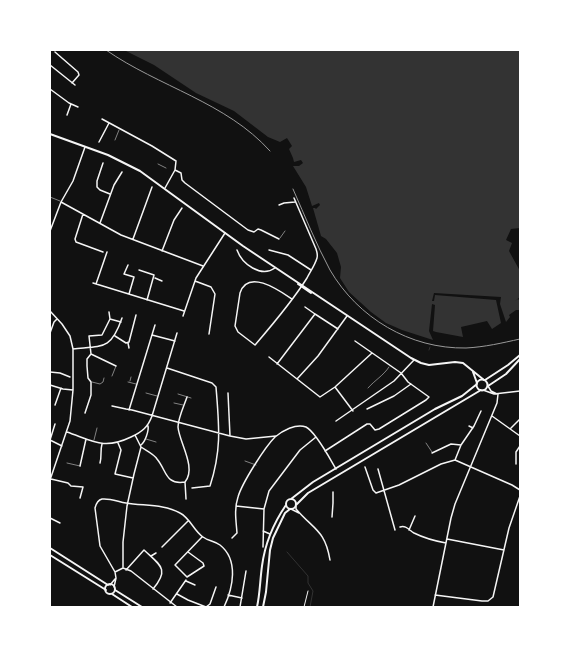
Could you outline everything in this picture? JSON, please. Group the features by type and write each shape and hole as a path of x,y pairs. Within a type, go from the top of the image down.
{"main road":[{"path":"50,134 85,147 140,171 301,286 414,360 429,364 459,363 466,365 484,380 488,386"},
{"path":"257,607 263,560 270,534 287,501 313,482 435,409 462,395 481,380 484,380 508,365 520,354"},
{"path":"263,607 270,550 273,538 285,513 296,506 308,493 486,389 506,374 520,359"},
{"path":"473,371 477,387 482,390"},
{"path":"291,499 295,501 296,506"},
{"path":"286,505 291,509"},
{"path":"50,548 115,588 142,607"},
{"path":"50,555 106,590 108,594 112,594 132,607"},
{"path":"106,590 109,585"},
{"path":"112,594 115,588"}],"street":[{"path":"55,52 78,72 79,75 72,83"},
{"path":"50,65 75,85"},
{"path":"50,89 71,104 78,107"},
{"path":"67,114 71,104"},
{"path":"102,118 174,159 176,162 175,170 165,188"},
{"path":"99,142 109,123"},
{"path":"50,231 61,202 73,181 85,147"},
{"path":"103,163 97,181 97,187 100,190 110,194"},
{"path":"175,170 181,173 182,180 185,183 248,230 254,232 258,229 279,239"},
{"path":"100,223 110,194 122,172"},
{"path":"133,239 152,187"},
{"path":"292,299 276,288 266,284 256,282 247,284 242,288 240,293 235,323 238,332 255,345 292,299 316,262 318,253 294,198"},
{"path":"61,202 115,232 203,266"},
{"path":"279,205 296,202"},
{"path":"162,251 174,220 182,208"},
{"path":"83,214 75,239 76,242 103,252"},
{"path":"182,316 195,281 225,233"},
{"path":"237,250 243,262 251,267 267,271 276,268"},
{"path":"269,250 288,255 311,270"},
{"path":"96,284 107,252"},
{"path":"128,265 124,274 134,278 129,294"},
{"path":"139,270 154,275 154,278 162,281"},
{"path":"147,300 154,278"},
{"path":"195,281 211,287 215,294 209,334"},
{"path":"93,283 184,311"},
{"path":"305,307 338,329"},
{"path":"50,311 67,331 73,350 72,410 67,432 50,480 68,483 71,486 83,487 80,498"},
{"path":"85,414 91,395 91,382 88,378 87,366 87,360 90,354 89,336 102,334 110,318 109,312"},
{"path":"277,364 315,314"},
{"path":"129,348 128,343 131,338 136,315"},
{"path":"297,379 318,356 347,316"},
{"path":"50,333 57,318"},
{"path":"110,318 121,322"},
{"path":"73,350 105,345 115,336 122,318"},
{"path":"129,410 155,325"},
{"path":"115,572 122,568 124,562 123,542 127,506 141,446 144,443 177,333"},
{"path":"152,335 175,341"},
{"path":"115,336 128,343"},
{"path":"325,451 367,424 370,424 375,430 379,429 429,397 411,384 402,373 355,341"},
{"path":"269,356 277,364 320,397 335,387 372,353"},
{"path":"90,354 116,366"},
{"path":"336,422 394,381 414,360"},
{"path":"167,368 215,384 219,434 217,463 210,486"},
{"path":"50,372 60,373 70,377"},
{"path":"367,409 394,396 411,384"},
{"path":"50,385 73,390"},
{"path":"488,386 497,394"},
{"path":"335,387 353,410"},
{"path":"55,405 62,388"},
{"path":"482,390 489,394 520,391"},
{"path":"228,393 230,436"},
{"path":"433,607 455,504 497,403 497,394"},
{"path":"186,499 185,482 188,477 188,461 179,432 179,423 187,397"},
{"path":"112,406 219,434 246,439 276,436 298,426 308,429 316,437 336,469"},
{"path":"455,460 461,445 473,428 481,411"},
{"path":"492,415 520,436"},
{"path":"511,428 520,419"},
{"path":"55,424 50,440 62,446"},
{"path":"67,432 102,444 118,443 135,435 148,426"},
{"path":"135,435 141,446 157,458 170,480 175,482 185,482"},
{"path":"232,538 237,533 236,506 241,489 276,436"},
{"path":"262,546 264,509 271,487 302,447 316,437"},
{"path":"81,466 86,439"},
{"path":"118,443 121,450 115,474 133,478"},
{"path":"100,463 102,444"},
{"path":"432,453 451,444 461,445"},
{"path":"516,464 516,452 520,446"},
{"path":"365,467 373,490 376,493 384,491 441,464 455,460 517,487 520,490"},
{"path":"378,469 394,530"},
{"path":"192,488 201,485 210,486 213,488"},
{"path":"332,517 333,492"},
{"path":"435,595 482,601 491,599 495,592 511,521 520,496"},
{"path":"115,588 115,572 100,546 95,508 100,500 104,499 128,504 154,506 183,514 202,537 220,545 230,560 233,578 224,607"},
{"path":"236,506 264,509"},
{"path":"296,506 296,509 300,514 319,531 324,538 330,560"},
{"path":"291,509 300,514"},
{"path":"409,530 415,516"},
{"path":"50,518 60,523"},
{"path":"162,547 188,520"},
{"path":"400,527 403,526 420,536 446,543"},
{"path":"263,531 270,534"},
{"path":"188,552 203,563 204,566 187,577 175,565 202,537"},
{"path":"447,539 504,550"},
{"path":"126,570 144,550 160,565 163,572 161,578 153,589"},
{"path":"151,556 156,553"},
{"path":"122,568 131,571 177,607"},
{"path":"240,607 246,570"},
{"path":"109,585 116,578"},
{"path":"170,602 186,581 195,585"},
{"path":"177,594 200,605 207,606 211,601 216,587"},
{"path":"304,607 308,591"},
{"path":"228,595 242,598"}],"lane":[{"path":"115,140 119,129"},
{"path":"158,164 166,168"},
{"path":"50,197 61,202"},
{"path":"279,239 285,231"},
{"path":"112,376 116,366"},
{"path":"368,388 385,373 390,366"},
{"path":"131,376 129,382 137,385"},
{"path":"91,382 99,385 103,382 104,378"},
{"path":"146,393 158,397"},
{"path":"178,394 191,398"},
{"path":"174,403 184,406"},
{"path":"94,441 97,428"},
{"path":"145,438 156,442"},
{"path":"426,443 434,455"},
{"path":"245,461 256,465"},
{"path":"67,464 81,466"}],"shaded area":[{"path":"124,50 520,50 520,228 511,229 506,240 512,243 509,251 520,271 520,297 515,301 518,299 520,301 520,310 516,310 509,315 510,317 506,322 500,304 501,297 434,293 432,301 434,301 435,295 496,300 501,323 492,329 487,321 461,327 463,337 436,332 433,331 435,305 432,304 429,331 433,340 386,323 371,312 349,292 340,278 341,267 337,253 326,239 321,236 313,208 316,209 320,205 319,203 312,206 306,187 293,166 299,166 303,163 301,160 294,162 289,149 292,146 287,138 280,142 268,137 234,111 196,93 154,65"}],"waterway":[{"path":"287,552 308,576 308,583 313,591 310,607"}],"railway":[{"path":"106,50 126,63 213,107 252,134 270,151"},
{"path":"293,189 330,270 355,303 371,316 406,336 425,343 445,347 466,348 493,345 520,339"}]}
